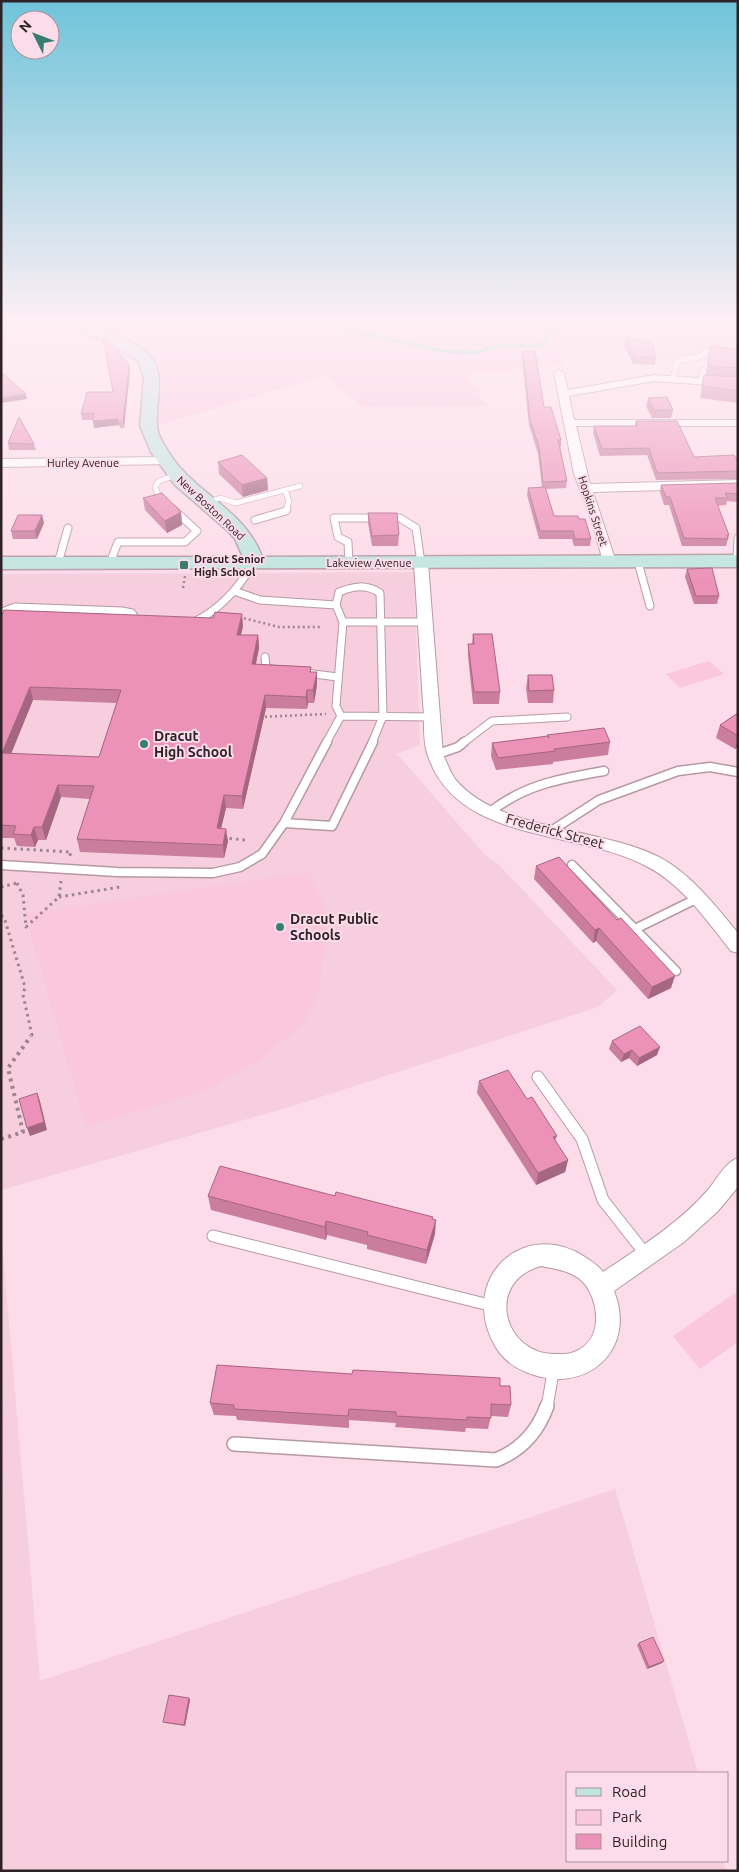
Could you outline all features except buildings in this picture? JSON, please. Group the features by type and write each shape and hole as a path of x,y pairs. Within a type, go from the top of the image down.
{"main road":[{"name":"New Boston Road","path":"149,411 148,430 164,461 205,503 238,530 251,550 254,562"},
{"name":"Lakeview Avenue","path":"1,563 738,561"}],"street":[{"name":"Hopkins Street","path":"568,411 580,474 596,515 609,562"},
{"path":"570,423 738,423"},
{"name":"Hurley Avenue","path":"1,463 164,461"},
{"path":"585,488 738,484"},
{"name":"Frederick Street","path":"421,562 435,755 439,768 452,785 469,800 490,812 523,825 626,849 641,856 674,875 738,946"},
{"path":"602,1286 670,1240 694,1220 720,1193 738,1168"},
{"path":"553,1255 564,1257 586,1268 602,1286 607,1297 610,1314 608,1332 604,1342 588,1358 566,1367 554,1367 530,1362 511,1347 498,1328 493,1306 494,1295 503,1275 520,1261 530,1257 553,1255"}],"lane":[{"path":"110,562 118,542 185,542 197,531 158,494 155,487 160,481 176,475"},
{"path":"205,503 220,498 236,503 300,486"},
{"path":"255,520 286,511 289,501 285,490"},
{"path":"349,563 348,542 338,537 334,518 400,518 416,528 421,562"},
{"path":"58,563 68,528"},
{"path":"738,538 738,561"},
{"path":"186,623 209,614 244,581 254,562"},
{"path":"638,562 650,606"},
{"path":"284,823 332,826 377,734 383,716 380,593 371,586 352,586 340,592 336,605 343,622 336,706 341,716"},
{"path":"234,591 260,600 336,605"},
{"path":"16,617 8,617 2,612 15,607 122,611 132,613 136,620"},
{"path":"126,623 144,620"},
{"path":"343,622 425,622"},
{"path":"265,657 266,667 284,671"},
{"path":"300,673 338,677"},
{"path":"341,716 432,717"},
{"path":"1,865 117,872 213,873 240,867 262,854 284,823 341,716"},
{"path":"435,755 453,750 471,739 492,721 567,717"},
{"path":"551,831 599,800 668,774 699,767 738,772"},
{"path":"490,812 519,790 604,771"},
{"path":"572,865 676,972"},
{"path":"635,929 696,899"},
{"path":"538,1078 582,1138 604,1200 611,1213 647,1256"},
{"path":"213,1236 493,1306"},
{"path":"234,1444 496,1460 517,1449 543,1418 554,1367"}],"path":[{"path":"233,616 279,627 320,627"},
{"path":"256,718 326,714"},
{"path":"223,838 246,840"},
{"path":"1,848 71,852 69,859"},
{"path":"1,887 17,883 23,877"},
{"path":"59,898 61,880"},
{"path":"17,883 22,895 26,927 59,898 125,886"},
{"path":"1,916 4,917 24,987 23,995 32,1035 8,1068 23,1132 1,1139"}],"shaded area":[{"name":"Dracut Public Schools","path":"414,572 420,744 397,754 485,855 499,865 617,990 598,1007 296,1105 1,1190 1,574"},
{"path":"1,1231 40,1681 615,1489 698,1772 566,1772 566,1862 723,1862 726,1871 1,1871"}],"green space":[{"path":"157,411 204,411 158,425"},
{"path":"709,661 724,674 680,688 666,674"},
{"path":"309,872 323,901 325,939 319,992 304,1023 263,1058 207,1090 86,1127 25,914"},
{"path":"735,1293 738,1296 738,1342 700,1369 673,1336"},
{"path":"1,1396 6,1438 1,1509"}],"place":[{"name":"Dracut Senior High School","path":"184,565"},
{"name":"Dracut High School","path":"144,744"},
{"name":"Dracut Public Schools","path":"280,927"}]}
